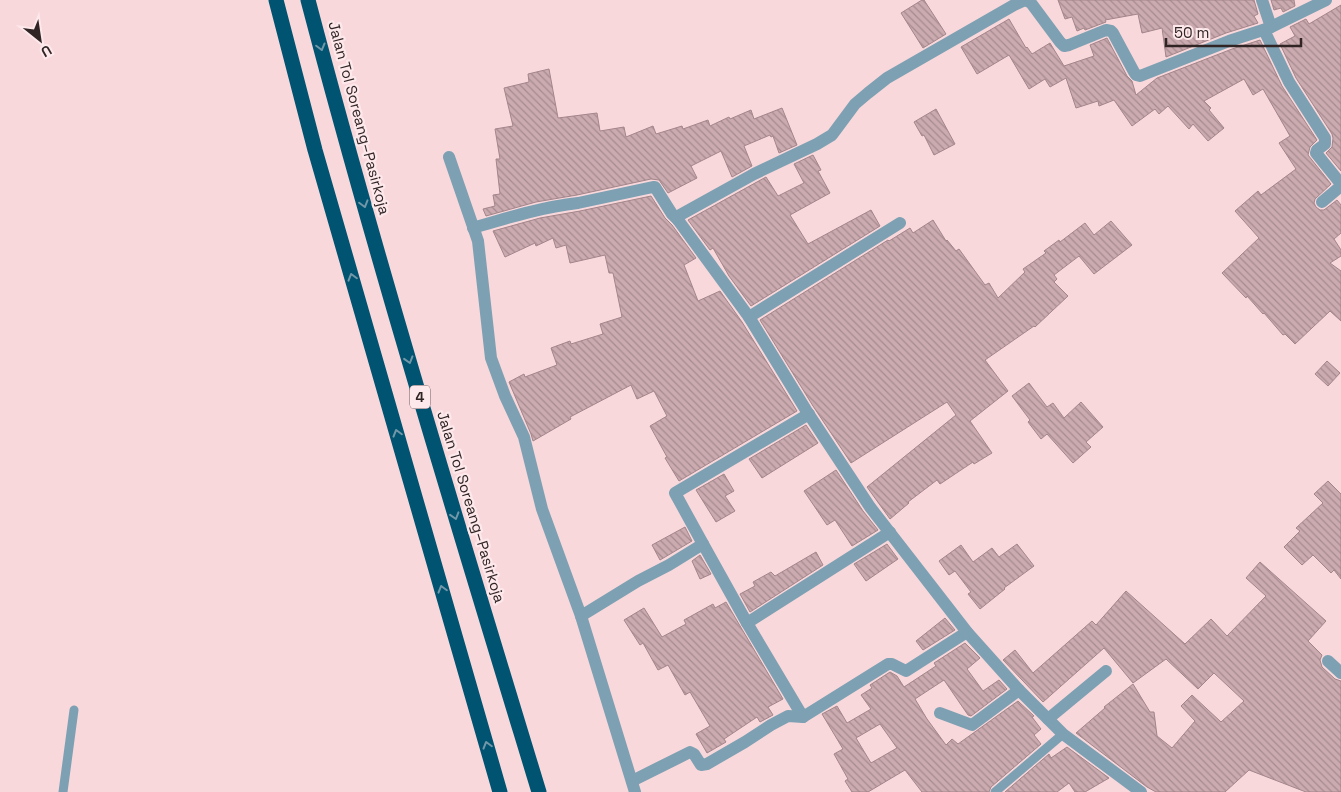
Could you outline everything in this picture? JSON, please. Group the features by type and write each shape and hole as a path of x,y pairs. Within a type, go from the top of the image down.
{"highway":[{"name":"4","path":"276,0 315,150 500,792"},
{"name":"Jalan Tol Soreang–Pasirkoja","path":"308,0 341,126 401,335 538,792"}],"street":[{"path":"678,220 680,215 754,174 832,136 855,104 887,78 1013,2 1025,0 1031,2 1064,46 1106,30 1113,32 1134,72 1140,76 1228,41 1267,28 1326,0"},
{"path":"1262,0 1267,28 1289,82 1325,138 1325,144 1316,153 1341,185 1322,202"},
{"path":"450,157 478,241 490,358 524,437 542,509 581,616 634,786 690,752 694,754 701,765 707,764 788,716 803,717 888,664 906,671 967,632"},
{"path":"473,228 565,204 655,187 672,214 749,317 870,507 967,632 1019,690 1064,734 1141,792"},
{"path":"749,317 900,223"},
{"path":"803,717 747,624 675,493 809,414"},
{"path":"747,624 890,532"},
{"path":"581,616 703,544"},
{"path":"1328,661 1341,673"},
{"path":"1048,719 1106,671"},
{"path":"940,713 970,725 974,724 1019,690"}],"lane":[{"path":"64,792 74,710"},
{"path":"995,792 1064,734"}],"building":[{"path":"924,0 946,34 923,48 901,13"},
{"path":"1058,0 1254,0 1258,14 1254,16 1258,23 1226,33 1166,57 1162,28 1142,33 1138,14 1105,20 1106,22 1077,31 1072,17 1065,19"},
{"path":"1271,0 1294,0 1295,6 1283,12 1281,8 1274,10"},
{"path":"1341,5 1341,171 1326,153 1332,147 1332,134 1296,78 1280,44 1295,36 1290,27 1306,19 1309,24"},
{"path":"1009,19 1026,48 1032,54 1050,43 1064,66 1094,56 1090,45 1107,38 1127,76 1132,81 1136,95 1157,78 1260,40 1282,86 1317,140 1310,147 1308,155 1331,184 1315,199 1314,203 1320,210 1324,210 1337,200 1341,205 1341,233 1334,239 1341,250 1341,256 1330,263 1341,271 1341,321 1330,311 1295,344 1285,334 1283,335 1264,313 1247,296 1246,298 1222,273 1259,238 1235,211 1258,191 1261,195 1296,169 1279,143 1290,136 1263,89 1253,95 1244,79 1204,101 1224,128 1208,141 1193,124 1189,129 1168,106 1159,114 1155,109 1132,126 1114,100 1099,106 1098,101 1076,108 1066,78 1050,87 1045,79 1029,89 1009,55 977,74 961,47"},
{"path":"549,69 558,118 597,113 600,131 624,127 626,137 653,126 656,134 682,126 683,129 708,120 710,126 751,110 754,119 782,108 797,145 779,153 773,136 771,137 770,135 744,146 752,166 732,177 721,151 691,166 697,178 668,193 659,180 651,179 536,202 486,216 483,209 495,206 493,195 500,194 496,159 500,159 495,129 513,126 504,88 529,82 528,74"},
{"path":"936,109 955,144 934,155 924,135 922,136 914,122"},
{"path":"813,155 821,170 818,171 830,193 790,215 808,244 871,210 880,226 751,306 729,276 713,248 710,250 688,220 766,177 778,196 804,183 794,164"},
{"path":"651,196 665,218 696,258 684,265 698,301 720,291 742,322 797,411 679,481 665,458 667,457 650,426 667,416 654,391 637,399 631,385 570,417 571,419 533,441 509,382 524,374 525,377 557,365 551,348 570,341 571,344 603,334 600,324 622,317 613,273 609,273 605,255 570,263 566,245 556,248 553,238 536,246 535,243 505,257 493,231 540,218"},
{"path":"933,220 946,241 956,251 959,249 985,285 989,283 998,298 1025,272 1023,269 1046,253 1044,251 1059,240 1060,242 1085,223 1094,235 1111,221 1132,245 1094,274 1079,256 1054,275 1057,279 1054,282 1068,296 1035,327 985,360 1008,391 970,421 992,453 974,464 973,462 940,484 937,480 908,502 890,519 867,487 956,415 947,402 851,463 760,320 888,240 910,228 913,233"},
{"path":"1327,361 1340,373 1328,386 1315,374"},
{"path":"1029,383 1047,407 1053,403 1064,418 1081,402 1103,427 1086,442 1091,447 1073,463 1047,434 1041,439 1028,422 1030,420 1012,396"},
{"path":"806,425 818,443 762,478 749,459"},
{"path":"836,470 878,530 852,546 835,520 827,525 804,491"},
{"path":"724,474 734,491 725,496 735,511 716,522 696,490"},
{"path":"1328,481 1341,494 1341,579 1334,570 1331,573 1313,555 1302,565 1284,547 1300,531 1296,528 1323,503 1314,494"},
{"path":"685,527 692,541 660,560 652,545"},
{"path":"887,544 898,559 866,581 854,564"},
{"path":"1017,544 1034,566 980,609 968,594 971,592 955,571 949,575 939,561 961,545 973,562 992,548 999,557"},
{"path":"816,552 823,565 750,612 740,594 755,586 753,582 771,572 775,576"},
{"path":"700,555 711,574 700,579 692,561"},
{"path":"1260,562 1326,621 1308,641 1322,655 1320,660 1322,667 1335,679 1341,681 1341,792 1306,792 1249,770 1225,792 1156,792 1076,733 1133,684 1150,712 1154,712 1157,736 1172,748 1195,721 1181,706 1192,695 1221,722 1244,701 1214,673 1198,689 1166,659 1133,683 1104,648 1043,702 1003,660 1015,650 1033,673 1092,621 1096,625 1126,591 1185,644 1211,619 1227,636 1266,596 1246,578"},
{"path":"726,602 783,699 768,707 773,715 760,722 757,717 724,739 726,742 707,753 696,734 710,726 690,692 685,695 668,665 658,670 643,643 640,645 624,620 644,608 662,637 686,624 684,620 713,604 715,608"},
{"path":"945,618 955,630 923,650 916,641"},
{"path":"965,643 980,658 967,669 983,691 999,680 1007,689 971,716 968,715 944,680 915,699 946,745 952,739 958,744 1018,701 1034,716 1032,717 1041,729 1034,735 1041,744 991,787 989,792 922,792 905,770 868,792 852,792 845,781 848,779 834,754 843,749 822,714 837,706 847,723 871,709 861,695 872,688 870,685 890,672 897,676 904,687 936,666 934,663","holes":["880,724 897,748 871,763 856,738"]},
{"path":"1067,747 1109,778 1085,792 1075,792 1069,783 1057,792 1005,792 1049,754 1051,758"}]}
